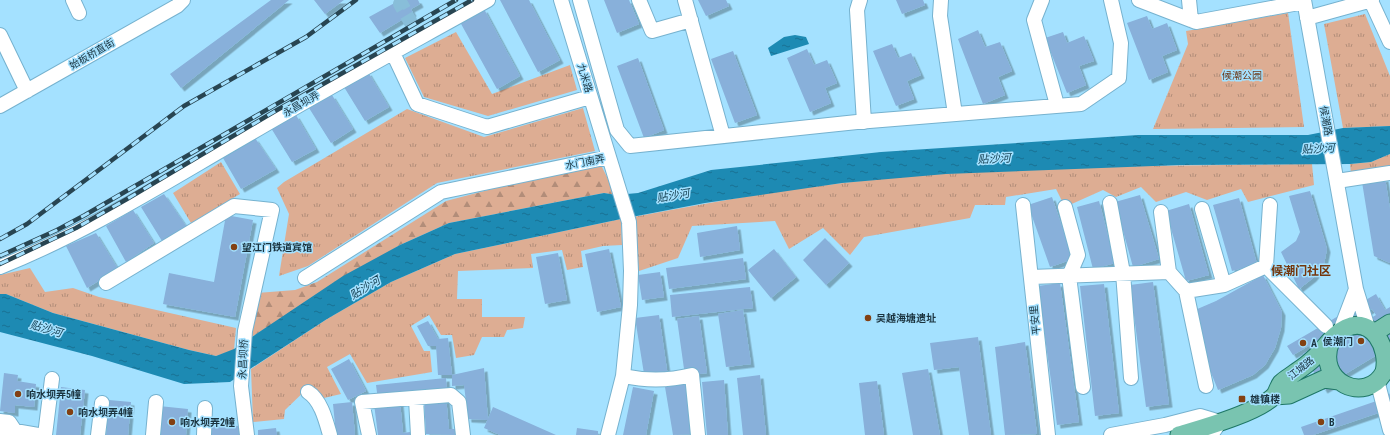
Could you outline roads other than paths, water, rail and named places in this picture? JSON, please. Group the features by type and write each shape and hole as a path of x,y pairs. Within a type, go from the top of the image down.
{"main road":[{"path":"1333,333 1357,326 1378,328 1388,351 1386,367 1377,380"},
{"name":"江城路","path":"1333,333 1327,358 1333,375 1339,381 1348,386 1358,388 1368,386 1377,380"},
{"name":"江城路","path":"1274,396 1282,382 1314,358 1333,333"},
{"name":"江城路","path":"1179,435 1215,429 1274,396 1288,395 1324,379 1339,381"}],"street":[{"path":"73,0 79,13"},
{"name":"始板桥直街","path":"0,106 177,6 183,0"},
{"name":"永昌坝弄","path":"0,267 48,247 164,184 350,75 393,53 488,0"},
{"name":"九米路","path":"561,0 608,157"},
{"path":"580,0 617,130 630,146 864,122 1081,104 1119,78 1121,43 1111,0"},
{"path":"639,0 652,31 691,20"},
{"path":"685,0 724,136"},
{"path":"860,0 857,10 864,122"},
{"path":"941,0 940,16 955,114"},
{"path":"1042,0 1034,20 1057,106"},
{"path":"1139,0 1153,3 1196,22 1304,1"},
{"path":"1189,0 1191,20"},
{"path":"1307,18 1371,0 1390,42"},
{"name":"候潮路","path":"1304,1 1356,289 1378,328"},
{"path":"0,35 27,91"},
{"path":"393,53 417,104 487,127 590,97"},
{"name":"水门南弄","path":"305,278 441,192 608,157 620,189 629,222 631,271 630,305 623,376 608,435"},
{"path":"1336,175 1390,173"},
{"path":"1110,203 1123,274 1131,378"},
{"name":"平安里","path":"1023,205 1048,435"},
{"path":"1270,205 1266,266 1333,333 1356,289"},
{"name":"永昌坝桥","path":"106,283 234,206 272,210 245,331 242,386 247,435"},
{"path":"1065,207 1078,255 1069,276 1083,387"},
{"path":"1202,209 1224,284"},
{"path":"1161,212 1169,272 1186,291 1206,386"},
{"path":"1186,291 1224,284 1266,266"},
{"path":"1031,278 1169,272"},
{"path":"623,376 645,380 665,380 692,375 698,435"},
{"path":"45,435 52,380"},
{"path":"1377,380 1390,430"},
{"path":"308,392 312,395 325,416 330,435"},
{"path":"369,435 362,402 416,399 451,395 458,402 463,435"},
{"path":"416,399 418,435"},
{"path":"154,435 156,402"},
{"path":"98,435 102,403"},
{"path":"204,435 206,408"},
{"path":"1111,435 1151,428 1200,416 1215,429"},
{"path":"0,421 9,422 15,431"},
{"path":"0,433 15,431 38,435"}],"water":[{"path":"795,35 806,37 809,44 771,56 768,48 784,37"},
{"name":"贴沙河","path":"1390,126 1390,154 1371,162 1350,164 1180,165 946,174 842,183 705,203 455,254 391,282 327,319 230,382 184,384 92,356 0,332 0,294 6,294 53,313 216,356 234,349 343,276 400,245 449,223 604,193 616,195 638,193 711,170 881,152 1138,135 1308,135 1343,128"}],"tunnel":[{"path":"407,0 400,4 420,38"}],"railway":[{"path":"0,239 27,224 184,106 306,37 356,0"},
{"path":"0,256 57,230 85,215 456,0"},
{"path":"0,264 76,228 277,110 472,0"}],"place":[{"name":"望江门铁道宾馆","path":"234,247"},
{"name":"吴越海塘遗址","path":"868,318"},
{"name":"侯潮门","path":"1361,341"},
{"name":"A","path":"1303,343"},
{"name":"响水坝弄5幢","path":"18,394"},
{"name":"雄镇楼","path":"1242,399"},
{"name":"响水坝弄4幢","path":"70,412"},
{"name":"响水坝弄2幢","path":"172,422"},
{"name":"B","path":"1321,422"}],"district":[{"name":"候潮门社区","path":"1301,271"}],"park label":[{"name":"候潮公园","path":"1242,75"}]}
